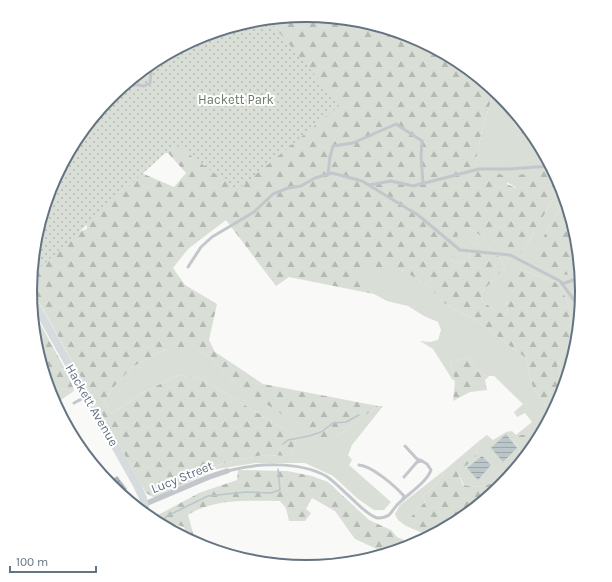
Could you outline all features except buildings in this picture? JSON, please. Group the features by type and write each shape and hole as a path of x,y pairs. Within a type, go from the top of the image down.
{"main road":[{"name":"Hackett Avenue","path":"38,310 137,485 145,504"}],"street":[{"name":"Lucy Street","path":"145,504 227,470"}],"lane":[{"path":"134,84 144,86 150,83 151,72"},
{"path":"328,174 332,146 353,143 396,124 422,140 421,157 423,183"},
{"path":"369,185 391,181 413,186 479,169 544,166"},
{"path":"188,267 201,247 212,237 254,212 273,194 288,188 301,186 314,178 332,173 362,181 369,185 418,215 460,250 510,255 560,281 574,301"},
{"path":"562,284 574,279"},
{"path":"74,403 86,396"},
{"path":"227,470 241,467 272,466 302,468 315,471 328,477 361,507 375,517 379,518 386,517 391,514 403,499 430,473 430,468 422,461 417,459 405,446"},
{"path":"404,477 417,462 422,461"},
{"path":"358,465 367,467 375,472 398,490 404,496 403,499"}],"green space":[{"path":"306,22 341,24 376,31 392,36 409,42 440,58 470,78 492,97 482,130 475,164 507,177 507,184 516,188 518,175 546,171 557,193 524,250 511,262 500,249 474,231 444,217 458,233 452,263 469,261 470,241 493,249 505,267 481,293 482,301 497,312 508,314 506,300 507,274 519,269 560,284 570,309 571,338 557,365 561,377 548,408 533,388 526,358 477,321 444,303 425,283 401,270 356,270 374,294 289,277 276,286 226,220 188,249 173,268 185,285 217,304 209,340 215,352 263,384 378,406 333,439 323,442 235,383 212,359 197,349 166,349 132,367 111,390 104,402 111,414 142,393 179,375 200,378 297,437 290,456 263,455 223,463 153,497 146,493 37,299 39,256 41,245 87,229 87,189 130,168 174,187 186,173 168,153 125,154 84,139 116,101 157,67 203,42 236,31 271,24"},
{"name":"Hackett Park","path":"272,24 340,105 237,190 175,144 38,269 39,256 46,221 57,188 73,156 93,127 116,101 142,78 172,58 203,42 220,36 236,31"},
{"path":"492,97 512,119 522,134 524,134 547,172 519,175 517,188 475,164 482,130"},
{"path":"512,119 524,134 522,134"},
{"path":"557,193 561,205 544,236 530,256 574,274 575,291 571,338 570,309 560,284 519,269 506,300 508,314 497,312 482,301 481,293 505,267 493,249 470,241 469,261 452,263 454,252 443,216 474,231 501,249 524,250"},
{"path":"561,205 570,239 574,274 559,275 529,256 544,236"},
{"path":"355,270 401,270 425,283 444,303 477,321 526,358 533,388 548,408 533,436 513,439 520,450 518,456 494,483 479,487 464,485 457,471 475,460 479,441 487,435 493,440 506,432 512,431 516,435 532,422 525,413 517,417 514,412 523,404 494,376 489,376 485,380 468,358 450,362 455,381 452,379 433,349 420,341 430,342 438,340 441,330 438,322 424,316 408,306 387,301 374,294"},
{"path":"39,321 64,367 74,391 55,388 46,361"},
{"path":"571,340 561,377 557,365"},
{"path":"166,349 197,349 212,359 235,383 333,439 378,406 383,406 352,445 348,455 352,460 349,465 391,502 384,510 374,510 358,499 333,476 305,463 255,463 217,469 156,497 153,497 223,463 263,455 290,456 297,437 200,378 179,375 142,393 111,414 104,402 111,390 132,367"},
{"path":"468,358 485,380 487,390 470,392 453,401 455,381 450,362"},
{"path":"55,388 74,391 60,400"},
{"path":"521,435 533,436 518,456 520,450 513,439"},
{"path":"479,441 475,460 457,471 463,485 479,487 494,483 455,515 429,530 425,531 410,524 410,518 425,502 423,496 437,484 446,469"},
{"path":"446,469 437,484 423,496 425,502 410,518 425,531 429,530 423,533 406,526 398,520 395,514 400,505"},
{"path":"238,470 287,471 312,476 328,482 369,520 391,530 397,537 407,541 379,550 355,539 335,511 312,498 306,509 311,513 305,521 289,521 286,508 280,501 245,501 221,503 209,506 188,515 194,535 185,531 184,527 172,525 157,515 199,493 237,480"}],"shaded area":[{"path":"506,434 517,448 503,462 491,448"},
{"path":"482,456 491,465 478,480 467,468"}],"waterway":[{"path":"283,444 288,440 321,432 333,423 346,422 359,415"},
{"path":"164,519 167,516 208,496 246,492 271,493 280,490 278,469"}]}
